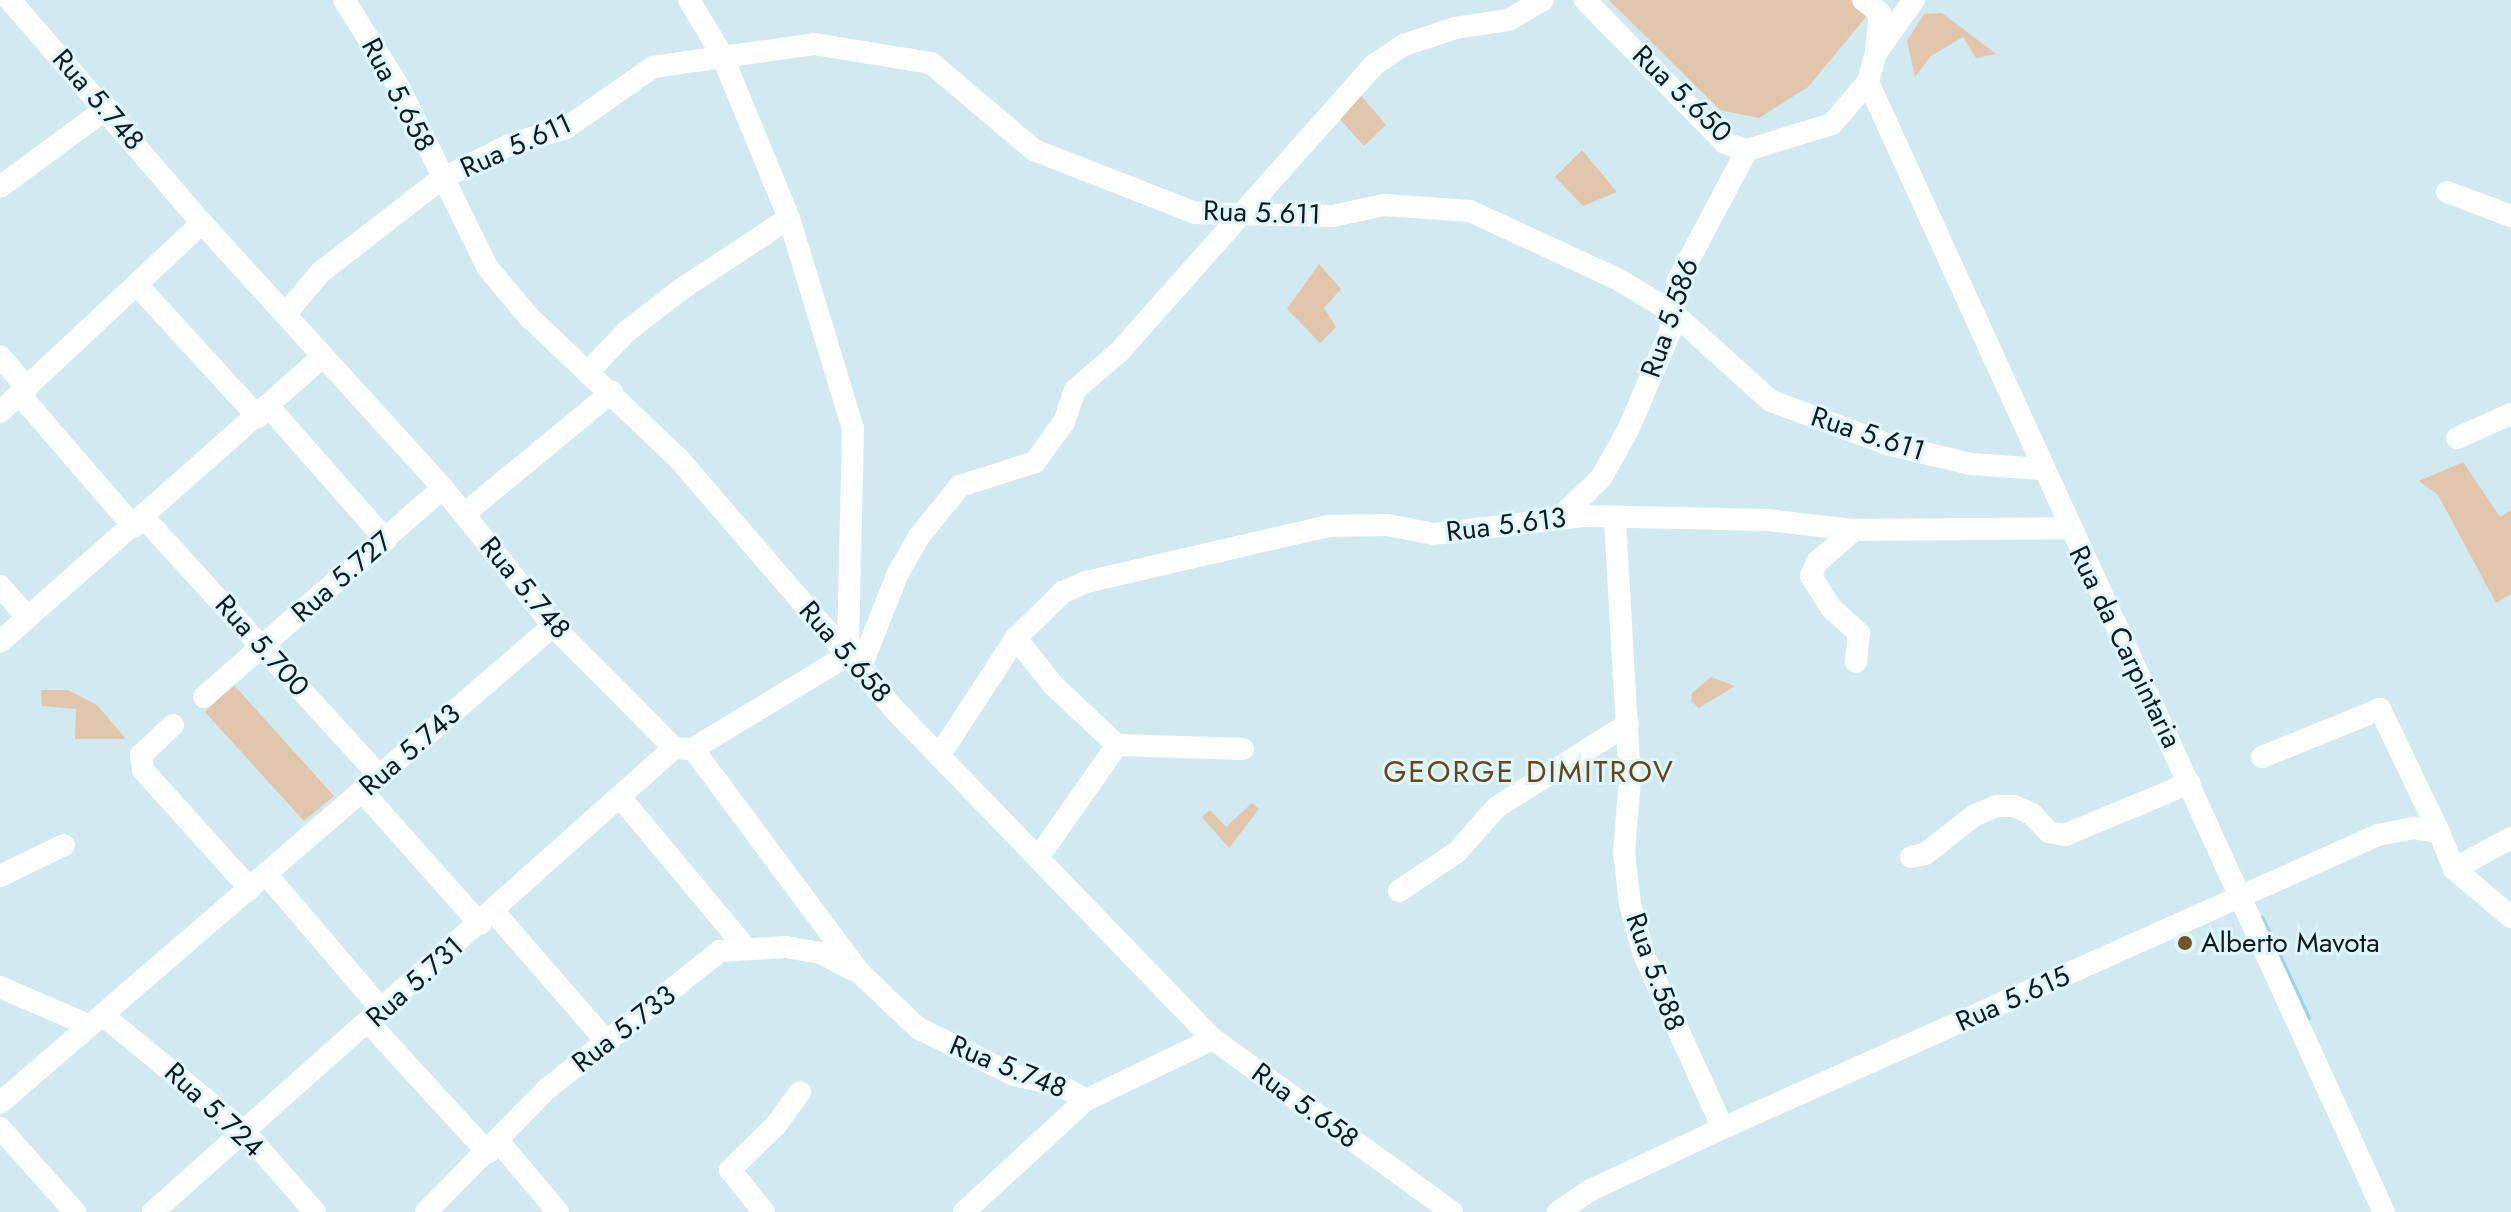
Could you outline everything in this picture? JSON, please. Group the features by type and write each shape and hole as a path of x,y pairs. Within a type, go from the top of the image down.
{"street":[{"name":"Rua 5.748","path":"10,0 107,108 202,223 443,488 553,626 684,748 861,974 918,1028 1014,1075 1060,1085 1086,1100"},
{"name":"Rua 5.658","path":"344,0 399,87 441,179 487,267 529,317 612,392 679,459 939,756 1040,855 1213,1039 1452,1212"},
{"path":"689,0 722,55 789,218 853,428 854,662"},
{"path":"854,662 898,573 960,486 1035,462 1064,422 1075,390 1120,351 1374,65 1404,45 1455,28 1508,20 1543,0"},
{"name":"Rua 5.650","path":"1585,0 1725,143 1747,150 1832,124 1868,82"},
{"path":"1863,0 1880,13 1876,53 1868,82"},
{"path":"1876,53 1914,0"},
{"name":"Rua 5.611","path":"286,313 321,272 441,179 509,145 566,128 653,67 814,44 904,55 931,63 1034,150 1196,213 1333,216 1384,205 1470,211 1619,280 1672,312 1771,401 1887,444 1971,464 2041,469"},
{"name":"Rua da Carpintaria","path":"1868,82 2011,389 2041,469 2190,783 2384,1212"},
{"path":"0,187 107,108"},
{"name":"Rua 5.586","path":"1559,518 1601,478 1628,430 1670,332 1678,280 1747,150"},
{"path":"2447,192 2511,216"},
{"path":"589,371 626,332 789,218"},
{"path":"0,412 202,223"},
{"path":"138,286 386,540"},
{"name":"Rua 5.700","path":"0,356 24,392 139,523 262,646 379,775"},
{"path":"0,642 139,523 322,357"},
{"path":"464,514 612,392"},
{"path":"2457,438 2511,414"},
{"name":"Rua 5.727","path":"204,697 443,488"},
{"name":"Rua 5.613","path":"939,756 1016,638 1063,592 1086,582 1329,526 1387,525 1434,534 1559,518 1615,521 1767,520 1854,530 2068,528"},
{"name":"Rua 5.588","path":"1615,521 1628,724 1630,779 1624,852 1630,904 1644,955 1723,1128"},
{"path":"1854,530 1817,562 1811,576 1831,608 1859,633 1856,662"},
{"path":"0,586 27,617"},
{"name":"Rua 5.743","path":"0,1103 553,626"},
{"path":"1016,638 1053,685 1117,745 1243,749"},
{"name":"Rua 5.731","path":"153,1212 620,797 684,748 854,662"},
{"path":"2262,757 2380,709 2454,869 2511,917"},
{"path":"1399,891 1457,852 1497,807 1628,724"},
{"path":"173,725 141,755 143,770 258,882 494,1147 558,1212"},
{"path":"1040,855 1117,745"},
{"path":"1911,857 1925,854 1975,815 1997,806 2014,806 2032,814 2049,832 2065,835 2190,783"},
{"path":"362,791 608,1043"},
{"path":"620,797 744,946"},
{"name":"Rua 5.615","path":"1558,1212 1591,1190 1723,1128 2378,835 2413,828 2439,832"},
{"path":"2454,869 2511,838"},
{"path":"0,876 64,845"},
{"name":"Rua 5.733","path":"426,1212 494,1147 547,1089 720,951 744,946 821,953 861,974"},
{"name":"Rua 5.724","path":"0,987 97,1021 244,1131 315,1212"},
{"path":"964,1212 1086,1100 1213,1039"},
{"path":"764,1212 730,1170 776,1125 800,1092"},
{"path":"0,1128 75,1212"}],"shaded area":[{"path":"1609,0 1880,0 1808,87 1759,118 1720,110"},
{"path":"1942,13 1996,54 1976,58 1963,37 1931,56 1915,77 1907,41 1924,14"},
{"path":"1359,93 1386,125 1364,146 1337,116"},
{"path":"1582,150 1617,192 1583,206 1555,177"},
{"path":"1319,264 1341,289 1324,308 1336,327 1320,343 1287,309"},
{"path":"2463,462 2500,517 2511,510 2511,594 2496,603 2438,495 2419,481"},
{"path":"1711,677 1735,686 1699,708 1691,701 1692,693"},
{"path":"233,684 334,796 304,821 205,712"},
{"path":"41,690 68,690 97,705 126,739 75,739 76,709 42,706"},
{"path":"1252,803 1259,809 1229,848 1202,817 1210,810 1226,827"}],"waterway":[{"path":"2262,919 2308,1018"}],"place":[{"name":"Alberto Mavota","path":"2185,943"}],"district":[{"name":"GEORGE DIMITROV","path":"1529,772"}]}
